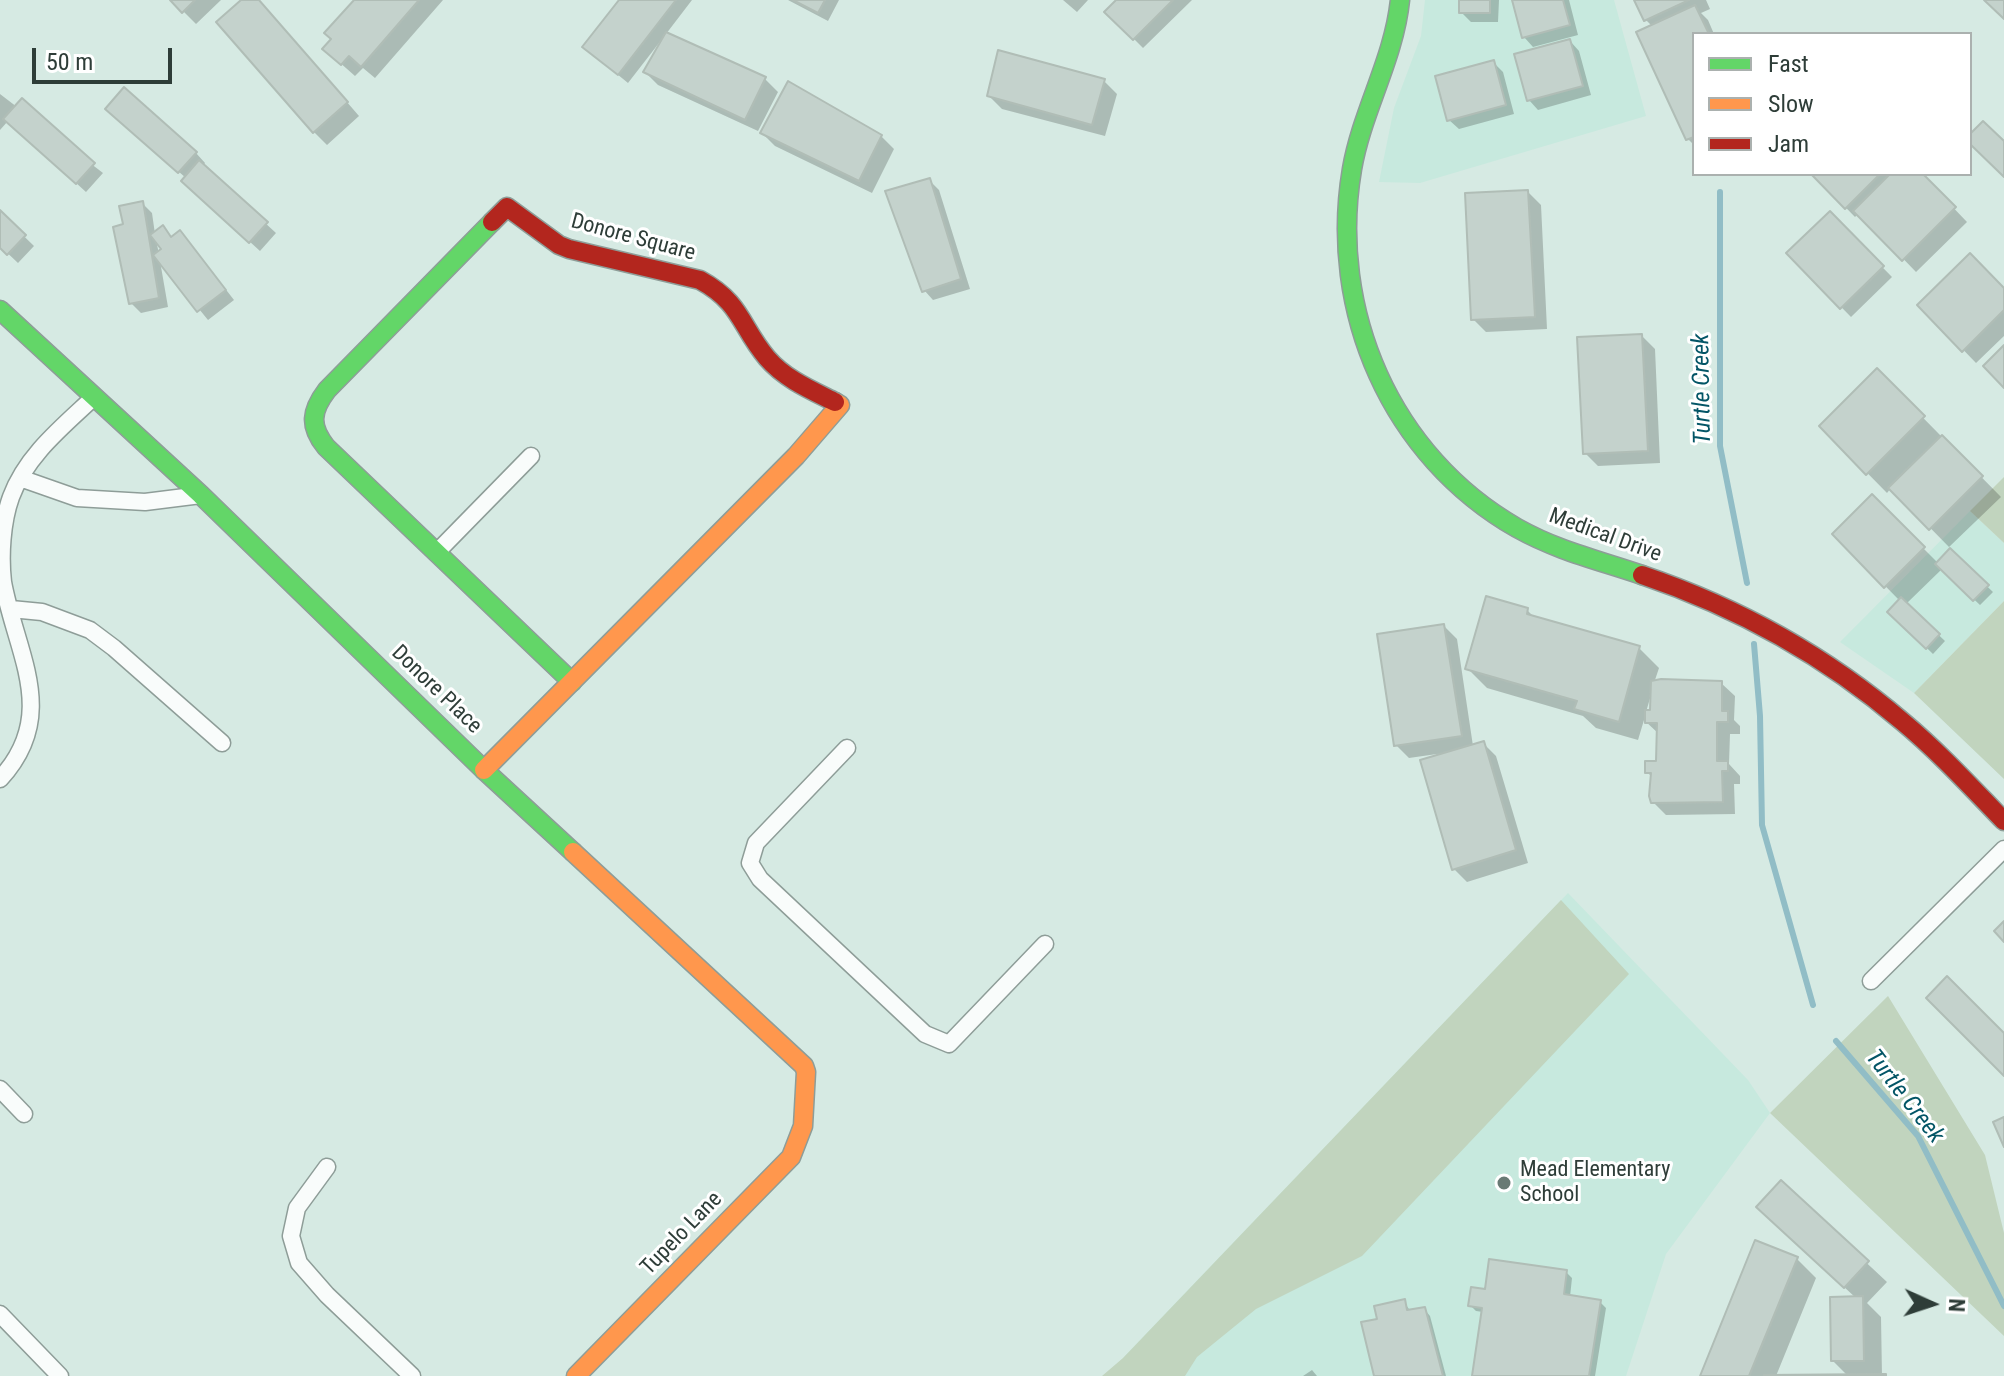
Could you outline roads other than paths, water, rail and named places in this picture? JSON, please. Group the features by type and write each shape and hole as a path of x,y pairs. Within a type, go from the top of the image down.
{"street":[{"name":"Medical Drive","path":"1400,0 1394,36 1353,162 1349,185 1347,259 1350,291 1359,329 1373,365 1388,397 1424,450 1485,506 1546,543 1703,597 1768,629 1831,668 1917,734 2004,821"},
{"name":"Donore Square","path":"484,770 572,682 796,456 840,405 790,378 775,366 765,355 736,305 718,290 700,280 569,249 507,207 313,407 312,416 317,437 572,682"},
{"name":"Donore Place","path":"0,310 201,495 484,770 804,1066 805,1116"},
{"path":"0,779 17,758 28,734 32,709 28,675 3,581 3,532 11,497 39,450 93,398"},
{"path":"436,553 531,456"},
{"path":"20,478 77,498 145,502 201,495"},
{"path":"11,609 42,612 90,630 222,743"},
{"path":"847,748 756,843 750,863 760,879 925,1034 949,1044 1045,944"},
{"path":"1871,981 2004,849"},
{"path":"0,1089 24,1114"},
{"name":"Tupelo Lane","path":"576,1376 791,1157 800,1144 805,1116"},
{"path":"327,1167 297,1208 291,1236 299,1263 327,1295 412,1376"},
{"path":"0,1314 60,1376"}],"waterway":[{"name":"Turtle Creek","path":"1720,192 1720,446 1747,583"},
{"name":"Turtle Creek","path":"1754,644 1760,716 1762,825 1813,1005"},
{"name":"Turtle Creek","path":"1836,1041 1918,1136 2004,1306"}],"place":[{"name":"Mead Elementary School","path":"1504,1183"}]}
